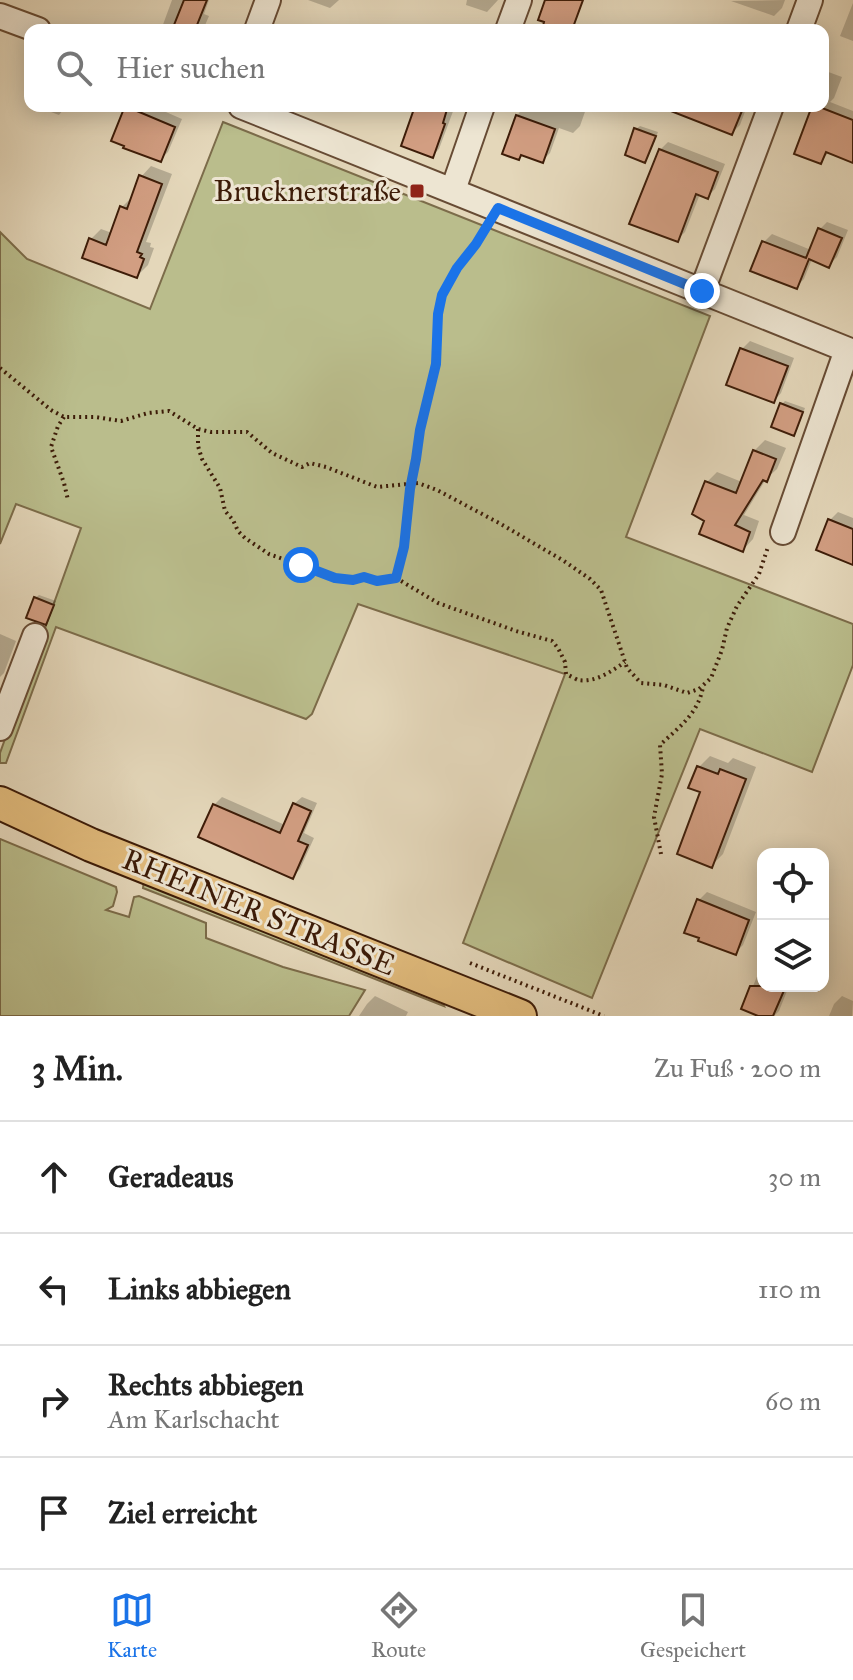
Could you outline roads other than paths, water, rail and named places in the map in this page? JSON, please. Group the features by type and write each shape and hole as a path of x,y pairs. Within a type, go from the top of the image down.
{"main road":[{"name":"RHEINER STRASSE","path":"0,803 91,845 520,1016"}],"street":[{"path":"259,24 268,0"},
{"path":"510,24 519,0"},
{"path":"801,24 810,0"},
{"path":"0,16 24,25"},
{"path":"256,112 850,351 783,532"},
{"path":"453,190 480,112"},
{"path":"702,291 769,112"},
{"path":"0,728 35,636"}],"place":[{"name":"Brucknerstraße","path":"417,191"}]}
